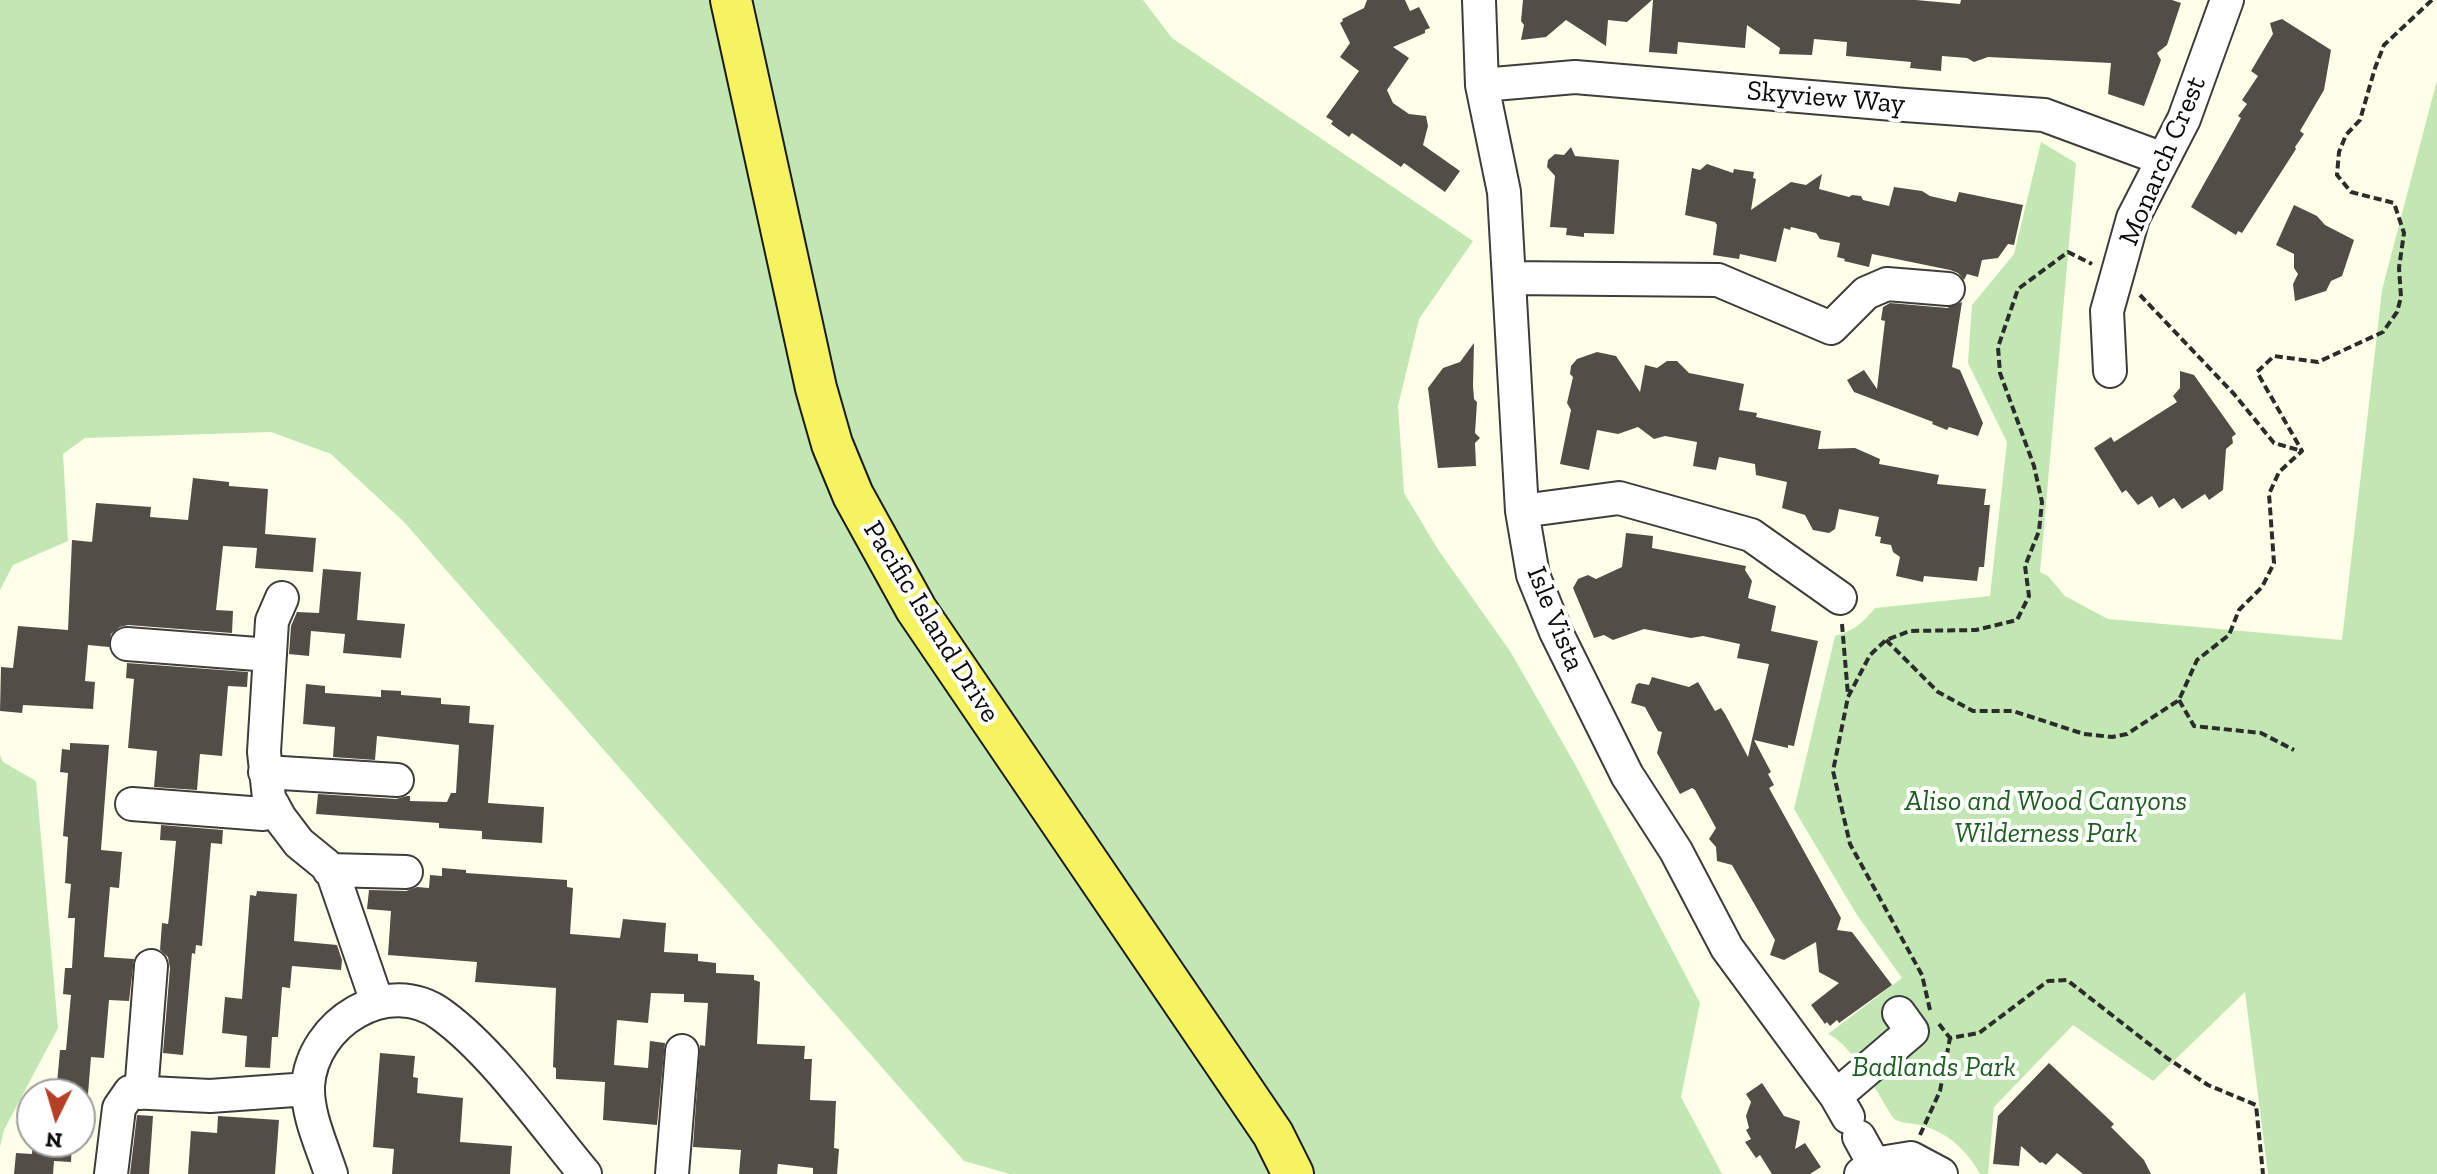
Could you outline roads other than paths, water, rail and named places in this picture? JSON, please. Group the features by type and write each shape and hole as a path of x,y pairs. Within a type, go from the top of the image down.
{"main road":[{"name":"Pacific Island Drive","path":"731,0 816,388 832,444 853,495 916,609 1273,1134 1293,1174"}],"street":[{"name":"Isle Vista","path":"1479,0 1482,85 1504,192 1522,511 1533,575 1556,632 1627,775 1676,851 1727,948 1856,1138"},
{"name":"Monarch Crest","path":"2110,371 2107,311 2133,218 2184,119 2227,0"},
{"name":"Skyview Way","path":"1482,85 1575,77 2044,115 2163,159"},
{"path":"1509,278 1718,280 1831,328 1866,293 1887,284 1948,289"},
{"path":"1522,511 1619,498 1751,535 1840,598"},
{"path":"282,598 272,621 265,772 273,805 280,818 299,843 329,870 344,903 363,1009"},
{"path":"127,644 270,655"},
{"path":"265,772 397,780"},
{"path":"132,804 263,814 273,805"},
{"path":"329,870 406,872"},
{"path":"141,1093 151,966"},
{"path":"331,1174 312,1117 308,1089 311,1066 325,1037 363,1009 394,1000 418,1002 441,1014 485,1055 585,1174"},
{"path":"1923,1024 1856,1138 1911,1158 1941,1174"},
{"path":"672,1174 682,1051"},
{"path":"111,1174 119,1108 130,1092 210,1096 308,1089"}],"park label":[{"name":"Aliso and Wood Canyons Wilderness Park","path":"2046,818"},
{"name":"Badlands Park","path":"1934,1068"}]}
